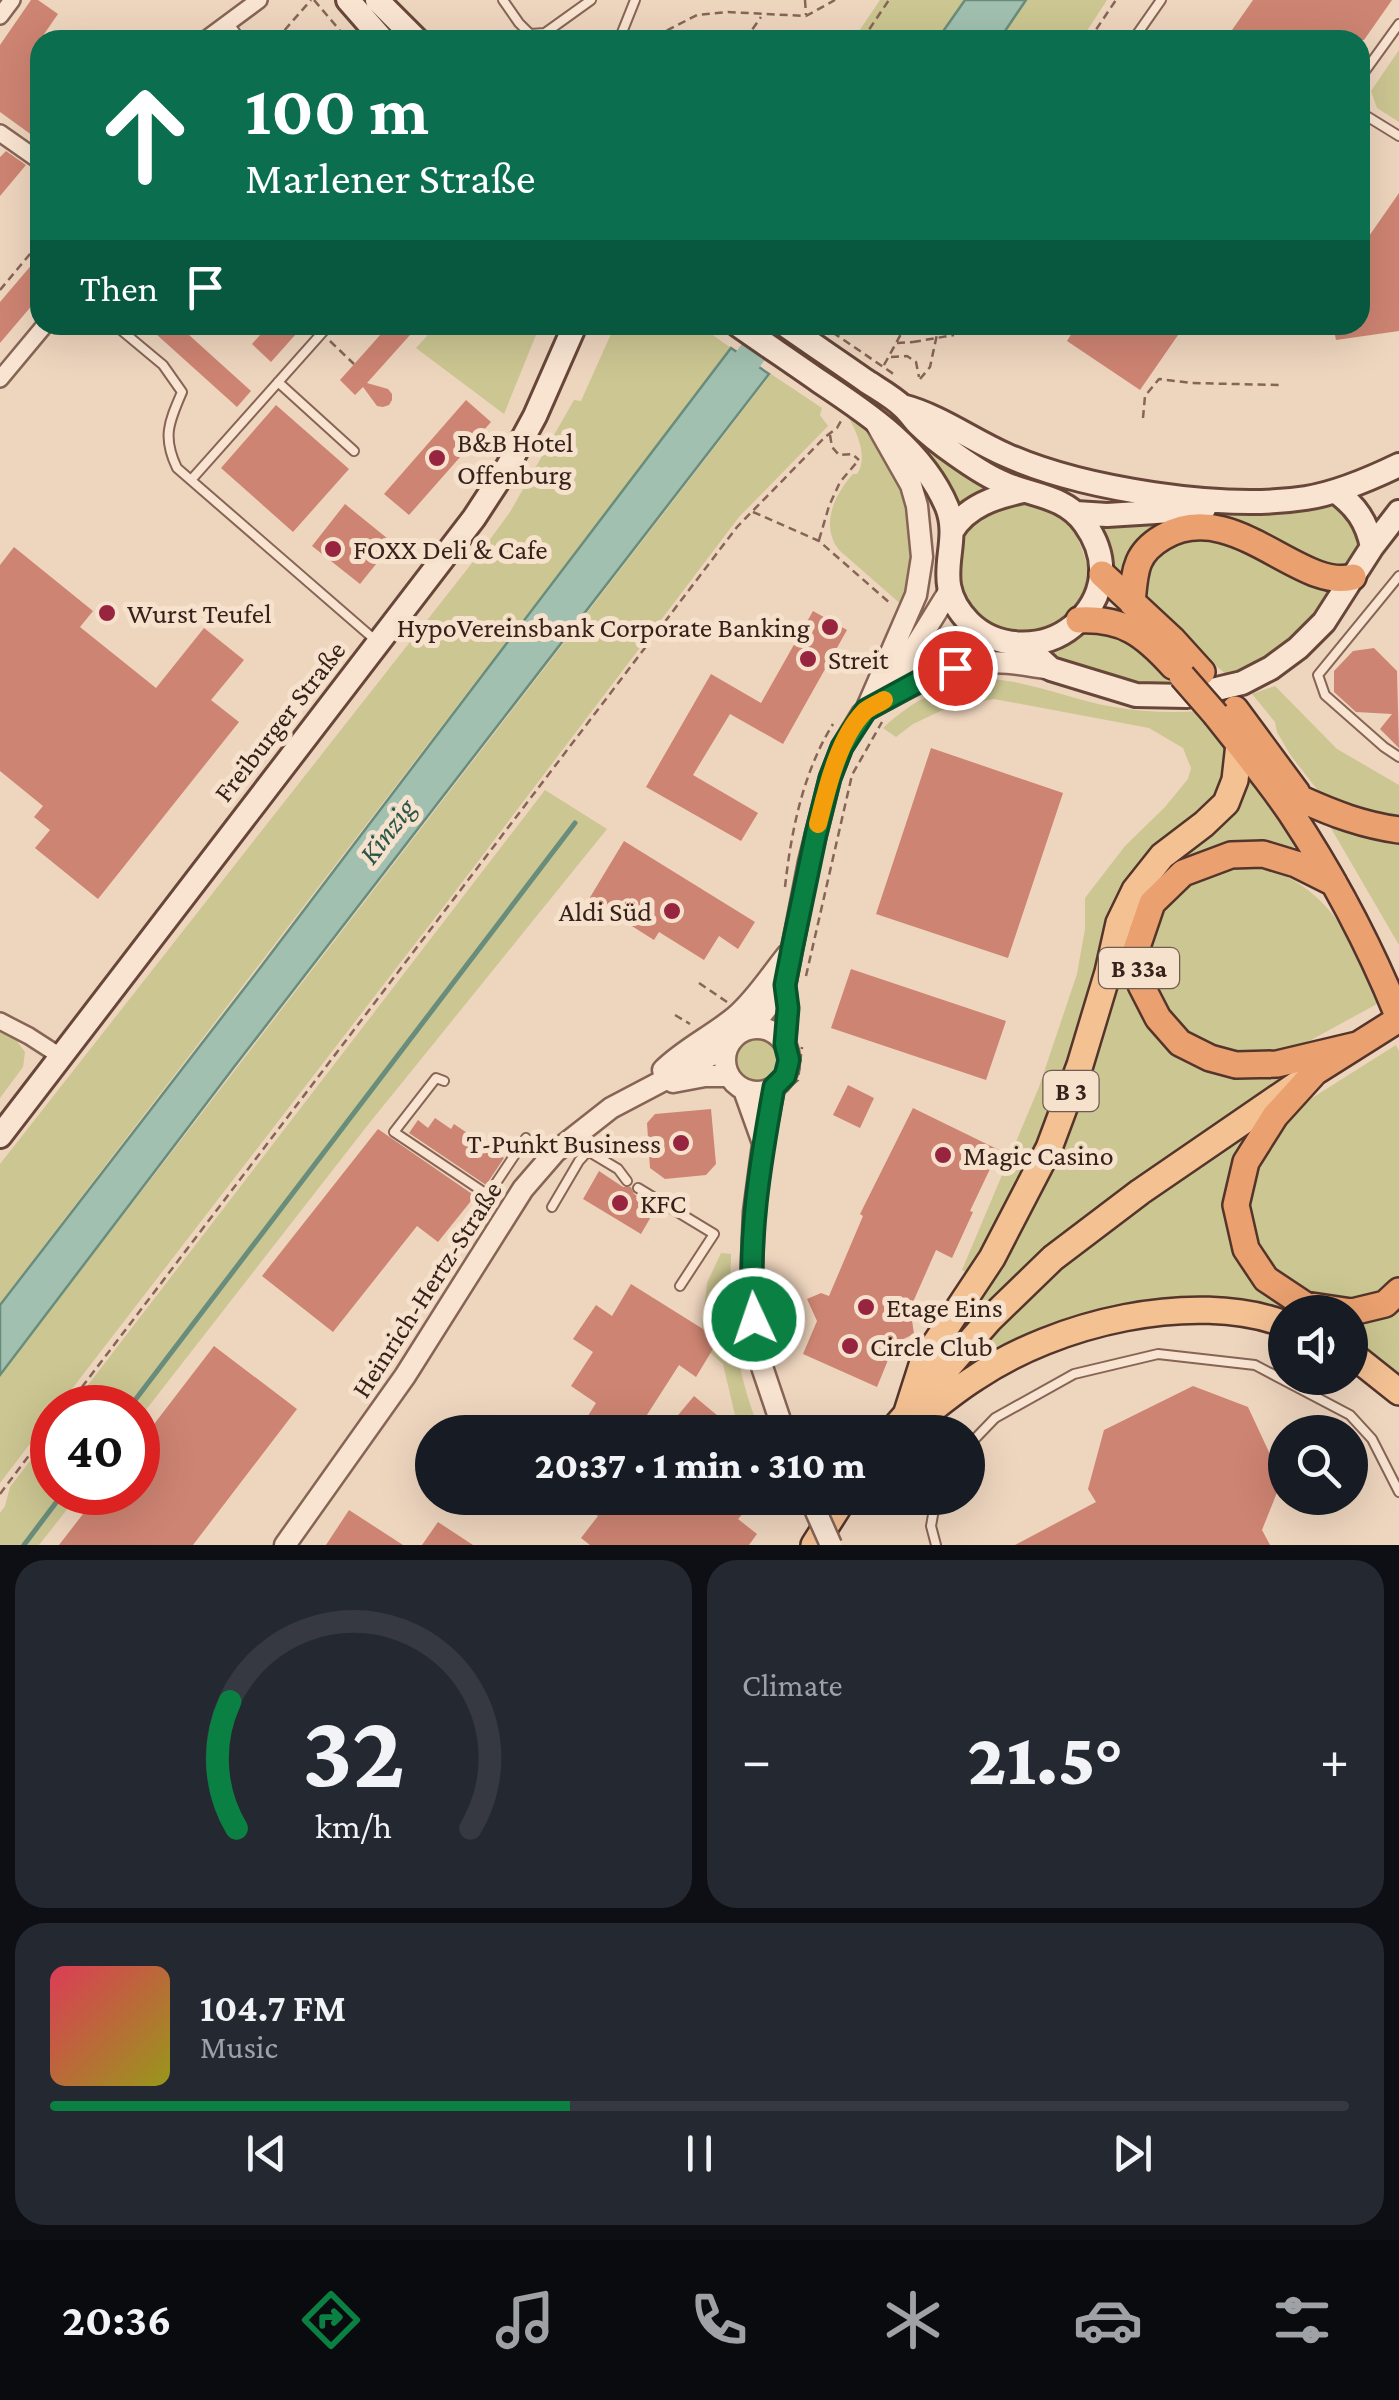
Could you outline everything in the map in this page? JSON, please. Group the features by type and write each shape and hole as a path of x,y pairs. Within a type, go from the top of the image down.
{"highway":[{"path":"1132,603 1138,559 1150,545 1188,527 1234,533 1332,578 1353,576"},
{"path":"1102,574 1172,640 1192,674 1301,799 1331,846 1388,964 1399,1018 1315,1072 1275,1116 1246,1162 1236,1204 1246,1250 1266,1279 1305,1306 1352,1312 1385,1304 1399,1292"},
{"path":"1079,620 1115,622 1136,631 1192,674"},
{"path":"1225,712 1239,744 1289,810 1388,964"},
{"path":"1301,799 1344,818 1399,830"},
{"name":"B 33a","path":"1334,884 1296,864 1263,854 1230,854 1183,873 1152,903 1136,950 1142,985 1158,1018 1180,1042 1210,1058 1236,1064 1277,1064 1357,1046"}],"main road":[{"path":"348,0 374,30"},
{"path":"377,0 407,30"},
{"name":"Freiburger Straße","path":"0,1136 474,518 535,416 571,335"},
{"path":"751,335 838,402 874,419 900,441 934,484 949,512 952,531 946,574 950,590 969,622 1002,642 1024,644 1054,637 1079,620 1096,596 1102,574 1089,530 1076,513 1058,501 1023,492 984,473 920,426 857,362 804,335"},
{"path":"902,406 928,413 1006,455 1076,480 1237,502"},
{"path":"1076,513 1199,510 1237,502 1305,498 1370,479 1399,465"},
{"path":"1335,491 1353,503 1363,518 1372,547"},
{"path":"952,531 962,516 977,507 1023,492"},
{"path":"1024,644 1051,670 1136,695 1164,697 1242,684 1272,668 1324,622 1399,512"},
{"name":"B 3","path":"905,1415 923,1362 992,1258 1050,1148 1080,1066 1119,923 1135,890 1162,856 1226,802 1235,780 1239,744"},
{"path":"910,1415 989,1320 1053,1258 1140,1192 1315,1072"},
{"path":"918,1415 1020,1352 1093,1324 1159,1312 1217,1309 1268,1317"},
{"path":"1368,1366 1399,1392"},
{"path":"823,1540 836,1515"}],"street":[{"path":"0,16 12,0"},
{"path":"218,30 259,0"},
{"path":"0,133 30,154"},
{"path":"0,380 36,335"},
{"path":"874,419 911,485 922,557 916,594 902,630 885,698"},
{"path":"885,698 950,590"},
{"path":"885,698 942,648 983,633"},
{"path":"778,1415 758,1355 751,1284 754,1212 763,1145 788,1068 792,1041 785,985 830,778 842,747 866,710 923,679 980,662 1009,662 1051,670"},
{"name":"Heinrich-Hertz-Straße","path":"649,1089 670,1064 752,1001 792,949"},
{"path":"752,1028 785,985"},
{"path":"0,1021 60,1056"},
{"path":"782,1088 765,1092 744,1090 735,1084 724,1061 726,1047 736,1034 752,1028 771,1030 792,1041"},
{"name":"Heinrich-Hertz-Straße","path":"285,1545 405,1376 522,1188 556,1152 611,1108 726,1047"},
{"name":"Heinrich-Hertz-Straße","path":"649,1089 705,1076 728,1076"},
{"path":"744,1090 763,1145"},
{"path":"815,1515 823,1540"}],"lane":[{"path":"502,0 526,30"},
{"path":"550,30 591,0"},
{"path":"623,30 636,0"},
{"path":"1141,30 1161,0"},
{"path":"228,22 234,30"},
{"path":"1370,64 1399,24"},
{"path":"1370,118 1399,136"},
{"path":"128,335 163,365 182,392 168,425 168,450 177,468 378,642"},
{"path":"190,480 320,335"},
{"path":"278,382 354,451"},
{"path":"1399,576 1318,675 1325,695 1399,756"},
{"path":"444,1081 436,1078 394,1132 488,1195 526,1138"},
{"path":"552,1207 588,1151 628,1181"},
{"path":"638,1188 714,1234 680,1286"},
{"path":"985,1428 995,1418 1074,1374 1158,1354 1255,1366 1350,1415 1372,1439 1399,1492"},
{"path":"933,1515 931,1526 936,1545"}],"path":[{"path":"285,30 312,0 339,30"},
{"path":"805,0 806,16"},
{"path":"668,30 697,15 728,12 806,16 836,0"},
{"path":"869,30 886,0"},
{"path":"1096,30 1116,0"},
{"path":"752,30 762,15"},
{"path":"0,290 30,254"},
{"path":"322,335 354,364"},
{"path":"831,335 857,362 883,366 901,335"},
{"path":"889,357 908,356 916,362 920,378 930,367 937,335"},
{"path":"896,344 954,335"},
{"path":"1143,418 1146,396 1159,379 1279,385"},
{"path":"84,1385 716,556 842,420 838,402"},
{"path":"819,541 840,482 858,461 852,454 838,455 830,434"},
{"path":"753,512 819,541 899,610"},
{"path":"806,976 852,774 881,724 885,698"},
{"path":"699,983 734,1007"},
{"path":"675,1015 698,1033"},
{"path":"782,1088 798,1080 803,1050 792,1041"},
{"path":"0,1494 30,1454"}],"shaded area":[{"path":"880,0 964,0 944,30 860,30"},
{"path":"1026,0 1107,0 1088,30 1006,30"},
{"path":"1399,50 1399,122 1377,108 1371,91"},
{"path":"428,335 536,335 504,414 416,348"},
{"path":"611,335 713,335 731,348 0,1303 0,1164 483,549 510,512 574,400 581,401"},
{"path":"771,374 822,408 820,415 828,426 739,517 75,1385 30,1385 30,1444 0,1483 0,1375"},
{"path":"843,408 872,434 907,488 914,570 903,606 833,541 830,521 835,501 846,482 857,474 862,458 856,432"},
{"path":"896,420 993,493 958,508"},
{"path":"1022,504 1049,512 1070,527 1095,582 1083,601 1067,615 1028,630 1008,629 990,622 974,608 960,572 963,525 1001,505"},
{"path":"1322,505 1340,509 1350,517 1362,544 1358,558 1339,571 1187,521 1126,582 1116,571 1097,523"},
{"path":"1180,538 1227,538 1338,589 1276,653 1227,675 1172,628 1146,592 1147,558"},
{"path":"1096,632 1122,639 1141,650 1175,686 1109,679 1047,654 1082,634"},
{"path":"991,679 1125,709 1200,711 1230,755 1230,774 1101,964 1060,1088 1021,1184 969,1274 962,1270 1039,1087 1077,974 1085,929 1085,898 1125,846 1188,779 1191,768 1183,748 1149,728 994,699 949,707 896,737 883,728 933,694"},
{"path":"1275,686 1337,749 1399,785 1399,821 1342,807 1320,793 1291,756 1275,722 1252,694"},
{"path":"1246,765 1303,848 1263,844 1178,866 1132,989 1151,1027 1180,1057 1299,1067 952,1346 947,1343 1027,1215 1134,911"},
{"path":"545,790 607,829 367,1126 160,1392 160,1385 88,1385"},
{"path":"1321,811 1399,839 1399,945"},
{"path":"1229,865 1260,867 1284,875 1322,902 1349,939 1377,1004 1282,1052 1243,1055 1211,1048 1191,1036 1169,1015 1146,961 1159,910 1186,881"},
{"path":"0,1032 16,1040 25,1052 23,1067 0,1098"},
{"path":"757,1036 774,1043 781,1060 774,1077 757,1084 740,1077 733,1060 740,1043"},
{"path":"1396,1045 1399,1280 1368,1299 1368,1295 1303,1295 1269,1271 1245,1223 1247,1182 1275,1132 1312,1098"},
{"path":"1261,1120 1230,1203 1289,1295 1268,1295 1268,1310 1162,1303 940,1395 988,1335 1019,1304 1120,1221"},
{"path":"721,1253 731,1254 736,1345 754,1415 735,1415 723,1364 710,1353 719,1339 702,1328 707,1283"},
{"path":"1399,1302 1399,1381 1368,1357 1368,1314"},
{"path":"30,1461 30,1515 63,1515 39,1545 0,1545 0,1513 10,1487"}],"water":[{"path":"965,0 1026,0 1006,30 944,30"},
{"path":"731,348 769,374 0,1375 0,1305"}],"building":[{"path":"31,0 38,0 58,14 47,30 30,30 30,134 0,112 0,45"},
{"path":"1253,0 1392,0 1370,31 1232,30"},
{"path":"6,151 26,165 0,196 0,157"},
{"path":"1399,193 1399,331 1336,340 1335,335 1370,335 1370,235"},
{"path":"30,267 30,308 0,343 0,302"},
{"path":"157,335 189,335 251,391 237,407"},
{"path":"260,335 295,335 271,362 252,344"},
{"path":"380,335 410,335 367,383 388,389 392,394 389,405 377,406 363,387 355,395 340,380"},
{"path":"1071,335 1178,335 1140,390 1067,341"},
{"name":"B&B Hotel Offenburg","path":"466,400 491,422 409,515 384,494"},
{"path":"276,405 349,469 293,532 221,468"},
{"path":"345,504 393,543 360,584 312,546"},
{"path":"14,547 93,611 80,627 156,688 204,628 244,660 211,700 239,722 98,899 35,848 50,830 34,817 43,806 0,771 0,565"},
{"path":"813,611 847,630 783,744 730,714 693,775 758,813 741,841 646,787 711,674 761,703"},
{"path":"1374,648 1397,671 1399,748 1380,729 1392,714 1356,712 1334,692 1334,671 1353,651"},
{"path":"931,748 1063,793 1008,958 876,914"},
{"name":"Aldi Süd","path":"624,841 755,922 738,949 719,936 704,960 659,932 654,940 589,899"},
{"path":"851,969 1006,1021 986,1080 831,1028"},
{"path":"848,1085 874,1098 860,1128 833,1115"},
{"path":"913,1108 999,1150 952,1258 936,1250 906,1318 912,1320 914,1334 895,1343 877,1387 803,1354 817,1321 807,1299 821,1293 829,1296 863,1216 860,1214"},
{"name":"T-Punkt Business","path":"711,1109 716,1164 706,1175 665,1179 650,1168 647,1123 655,1114"},
{"path":"435,1118 451,1129 454,1124 504,1158 486,1185 409,1133 418,1120 428,1128"},
{"path":"378,1129 475,1196 438,1242 417,1226 333,1332 262,1276"},
{"name":"KFC","path":"599,1171 623,1187 631,1187 634,1194 656,1208 641,1234 583,1199"},
{"path":"631,1284 719,1339 696,1377 679,1365 647,1415 589,1415 596,1403 571,1386 593,1352 573,1339 596,1305 612,1316"},
{"path":"214,1346 297,1409 193,1545 59,1545 82,1515 160,1515 160,1416"},
{"path":"1193,1386 1248,1407 1268,1450 1268,1515 1262,1530 1270,1545 1015,1545 1096,1502 1088,1489 1104,1430"},
{"path":"694,1396 717,1415 678,1415"},
{"path":"349,1510 403,1545 326,1545"},
{"path":"742,1515 738,1519 757,1534 749,1545 590,1545 581,1538 598,1516"},
{"path":"438,1522 473,1545 422,1545"}],"waterway":[{"name":"Kinzig","path":"727,388 766,335"},
{"path":"147,1385 575,823"},
{"path":"24,1545 47,1515"}],"slow traffic":[{"path":"818,824 842,747 862,714 884,700"}],"place":[{"name":"B&B Hotel Offenburg","path":"437,458"},
{"name":"FOXX Deli & Cafe","path":"333,549"},
{"name":"Wurst Teufel","path":"107,613"},
{"name":"HypoVereinsbank Corporate Banking","path":"830,627"},
{"name":"Streit","path":"808,659"},
{"name":"Aldi Süd","path":"672,911"},
{"name":"T-Punkt Business","path":"681,1143"},
{"name":"Magic Casino","path":"943,1155"},
{"name":"KFC","path":"620,1203"},
{"name":"Etage Eins","path":"866,1307"},
{"name":"Circle Club","path":"850,1346"}],"route":[{"path":"754,1319 754,1212 763,1145 774,1087 785,1076 789,1060 785,1044 785,985 830,778 842,747 866,710 923,679 955,668"}]}
